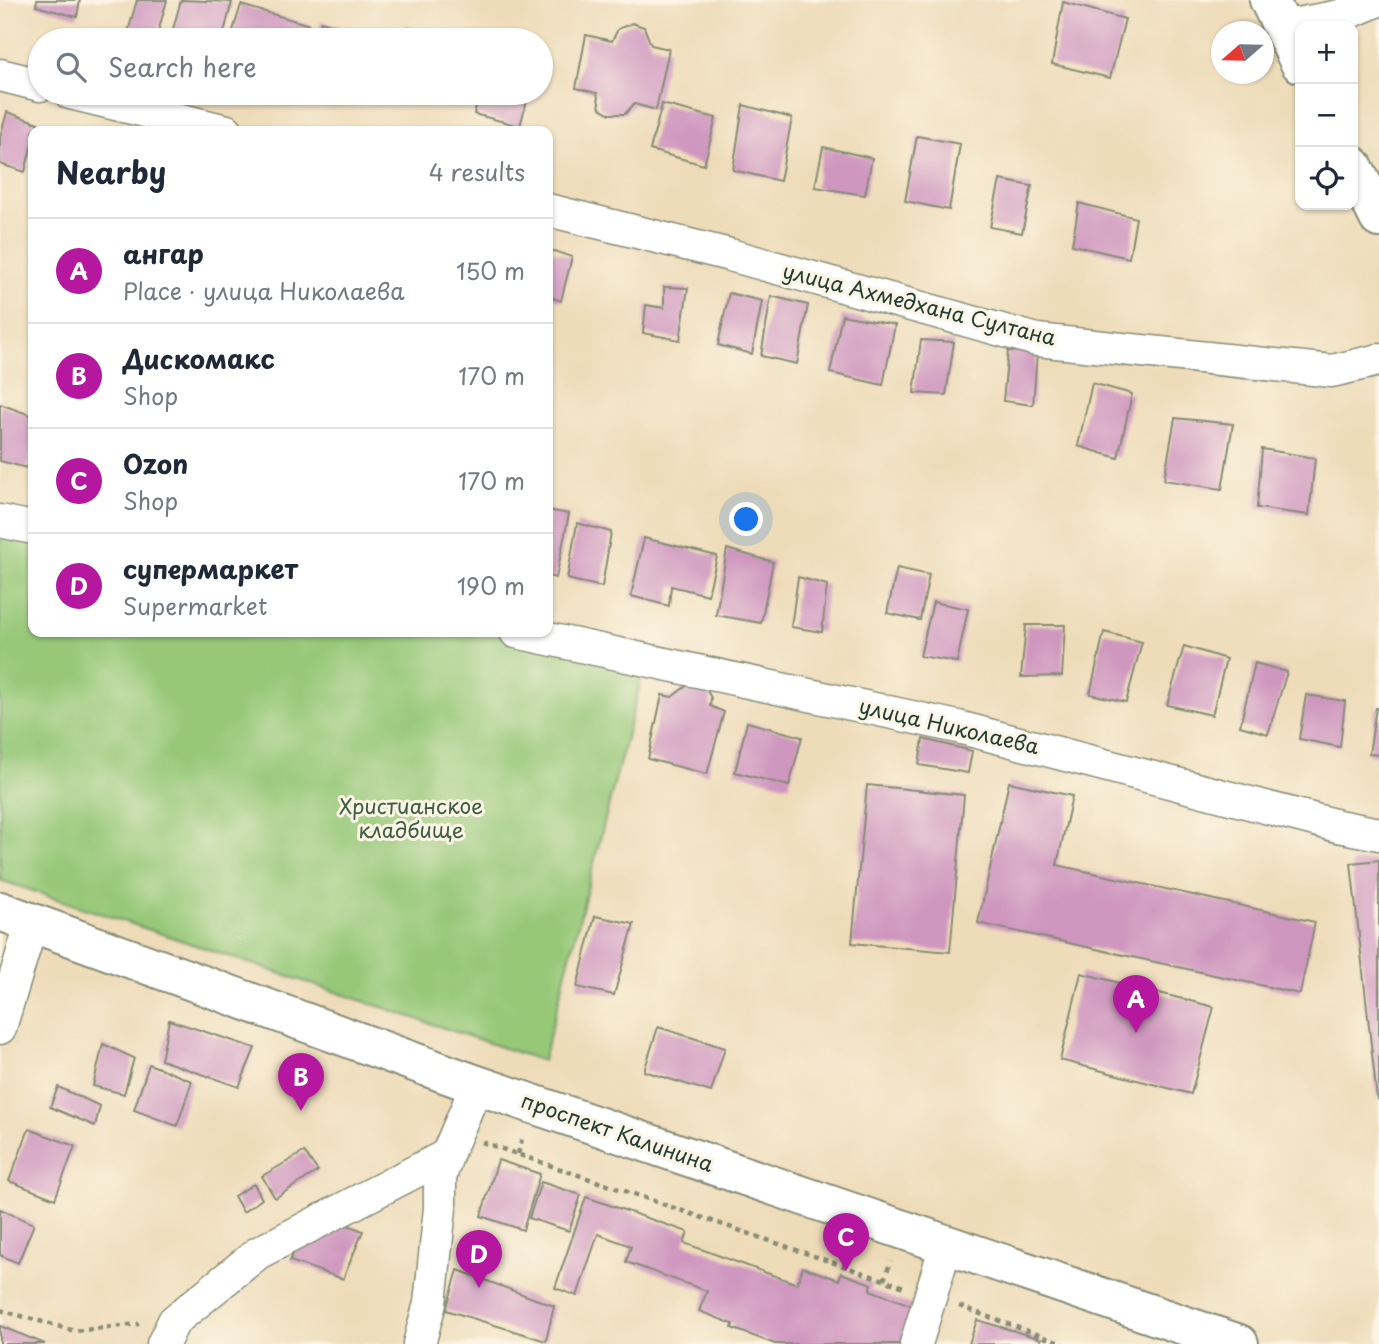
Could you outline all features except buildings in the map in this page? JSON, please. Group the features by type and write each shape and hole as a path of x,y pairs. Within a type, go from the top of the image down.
{"main road":[{"path":"1275,14 1295,53"},
{"path":"1358,176 1379,218"},
{"name":"проспект Калинина","path":"16,916 477,1085 1239,1344"}],"street":[{"path":"1275,14 1340,16 1378,0"},
{"path":"0,75 28,82"},
{"path":"120,105 206,126"},
{"name":"улица Ахмедхана Султана","path":"553,211 730,255 1037,340 1332,371 1379,360"},
{"path":"0,521 28,527"},
{"name":"улица Николаева","path":"539,637 958,727 1379,834"},
{"path":"0,1028 16,916"},
{"path":"419,1344 430,1303 440,1208 440,1178 477,1085"},
{"path":"169,1332 258,1253 452,1144"},
{"path":"916,1344 946,1245"}],"path":[{"path":"452,1144 932,1296 1063,1344"},
{"path":"0,1310 75,1331 169,1332"}],"green space":[{"name":"Христианское кладбище","path":"0,521 28,527 28,637 539,637 646,660 543,1061 0,880"}],"place":[{"name":"ангар","path":"1136,1033"},
{"name":"Дискомакс","path":"301,1111"},
{"name":"Ozon","path":"846,1271"},
{"name":"супермаркет","path":"479,1288"}]}
